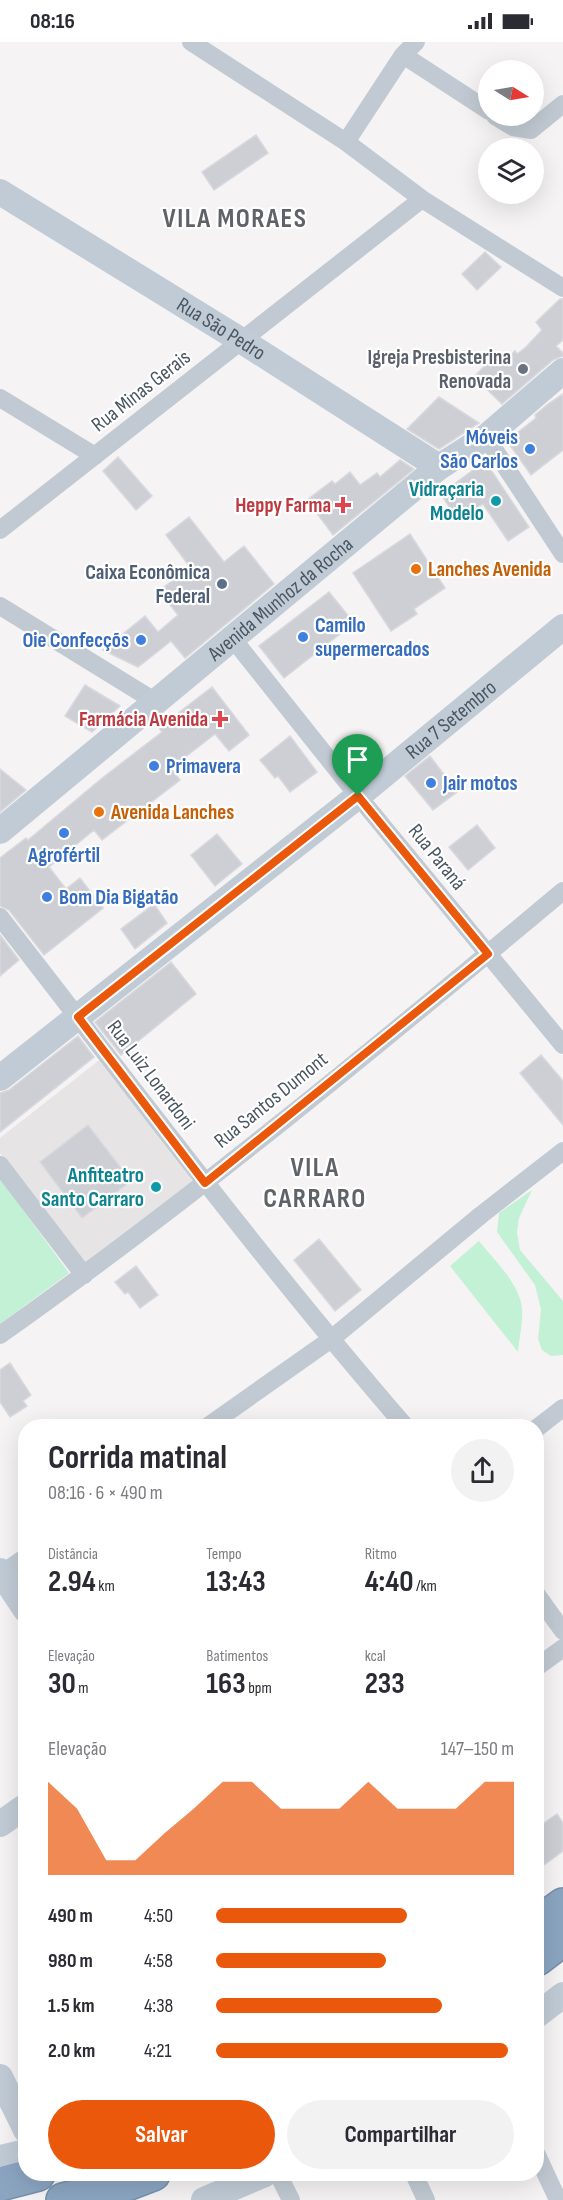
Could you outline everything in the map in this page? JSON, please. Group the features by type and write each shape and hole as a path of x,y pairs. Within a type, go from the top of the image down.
{"highway":[{"path":"544,1919 563,1905"},
{"path":"544,1954 563,1939"},
{"path":"0,2184 18,2179"},
{"path":"63,2200 135,2181"}],"street":[{"path":"190,42 346,142 422,199 563,288"},
{"path":"346,142 403,55 416,42"},
{"path":"403,55 478,104"},
{"path":"544,119 563,104"},
{"path":"511,126 531,130 536,126"},
{"name":"Rua São Pedro","path":"0,192 242,341 439,467"},
{"name":"Rua Minas Gerais","path":"0,530 422,199"},
{"name":"Avenida Munhoz da Rocha","path":"0,831 439,467 486,437 563,371"},
{"path":"0,398 95,456"},
{"path":"486,437 563,554"},
{"path":"0,606 156,702"},
{"name":"Rua 7 Setembro","path":"0,1078 358,796 563,627"},
{"name":"Rua Paraná","path":"233,639 358,796 563,1045"},
{"name":"Rua Santos Dumont","path":"0,1335 84,1275 205,1183 563,891"},
{"name":"Rua Luiz Lonardoni","path":"0,917 205,1183 330,1340 399,1419"},
{"path":"218,1419 330,1340 481,1215 563,1151"},
{"path":"0,1165 84,1275"},
{"path":"544,1425 560,1418"},
{"path":"18,1562 1,1573 18,1598"},
{"path":"544,1604 563,1630"},
{"path":"544,1662 563,1648"},
{"path":"0,1824 18,1812"},
{"path":"544,1902 563,1886"},
{"path":"544,2009 563,1995"},
{"path":"0,2077 0,2115"},
{"path":"0,2077 18,2114"},
{"path":"0,2158 18,2154"},
{"path":"544,2170 558,2200"},
{"path":"49,2181 57,2200"},
{"path":"204,2200 249,2181"},
{"path":"282,2181 291,2200"},
{"path":"417,2181 426,2200"}],"shaded area":[{"path":"102,1058 196,1185 86,1268 0,1153 0,1138"}],"green space":[{"path":"0,1178 69,1273 0,1324"},
{"path":"532,1190 519,1218 517,1233 520,1250 563,1301 563,1355 551,1356 542,1350 538,1339 541,1309 535,1285 497,1232 499,1213"},
{"path":"479,1241 517,1290 522,1309 518,1352 450,1266"}],"building":[{"path":"256,135 268,153 214,190 202,172"},
{"path":"485,252 501,267 477,290 462,274"},
{"path":"560,299 563,299 563,340 556,346 563,356 553,360 502,404 474,377 491,359 499,366 515,351 517,354 525,348 542,330 536,322"},
{"path":"563,394 563,450 531,475 507,441 536,418 535,415 548,404"},
{"path":"439,397 479,423 439,449 407,429"},
{"path":"118,457 152,496 136,510 103,471"},
{"path":"400,460 414,469 333,535 307,500 332,481 335,484 350,472 360,485 377,473 380,477"},
{"name":"Vidraçaria Modelo","path":"485,461 529,527 508,541 483,504 458,521 441,494"},
{"path":"189,517 224,562 244,546 274,584 185,658 171,641 138,667 103,650 145,616 158,632 178,615 159,591 190,567 166,535"},
{"path":"410,534 445,588 414,609 417,614 391,631 353,573"},
{"name":"Camilo supermercados","path":"329,592 354,623 284,678 259,646"},
{"path":"85,685 120,706 92,732 65,716"},
{"path":"212,687 249,735 229,751 215,734 171,768 180,780 102,840 94,830 49,867 66,889 80,878 103,908 44,955 9,910 0,906 0,858 26,838 28,840 162,732 159,728"},
{"path":"290,736 317,772 290,792 278,776 275,778 260,760"},
{"name":"Jair motos","path":"430,756 457,792 433,810 405,776"},
{"path":"0,769 26,790 0,812"},
{"path":"477,825 495,848 468,870 449,847"},
{"path":"217,834 242,864 215,886 191,855"},
{"path":"154,904 167,923 135,949 121,929"},
{"path":"0,935 19,960 0,976"},
{"path":"171,962 196,994 121,1055 95,1022"},
{"path":"78,1036 94,1057 0,1132 0,1093 9,1090"},
{"path":"541,1055 563,1081 563,1125 520,1073"},
{"path":"88,1125 131,1181 82,1218 40,1162"},
{"path":"319,1239 361,1290 335,1311 294,1260"},
{"path":"136,1266 158,1295 140,1308 128,1292 125,1294 115,1282"},
{"path":"10,1363 31,1395 23,1401 27,1406 10,1417 0,1402 0,1370"},
{"path":"557,1814 563,1823 563,1851 544,1865 544,1823"}],"place":[{"name":"Igreja Presbisterina Renovada","path":"523,369"},
{"name":"Móveis São Carlos","path":"530,449"},
{"name":"Vidraçaria Modelo","path":"496,501"},
{"name":"Heppy Farma","path":"343,505"},
{"name":"Lanches Avenida","path":"416,569"},
{"name":"Caixa Econômica Federal","path":"222,584"},
{"name":"Camilo supermercados","path":"303,637"},
{"name":"Oie Confecçõs","path":"141,640"},
{"name":"Farmácia Avenida","path":"220,719"},
{"name":"Primavera","path":"154,766"},
{"name":"Jair motos","path":"431,783"},
{"name":"Avenida Lanches","path":"99,812"},
{"name":"Agrofértil","path":"64,833"},
{"name":"Bom Dia Bigatão","path":"47,897"},
{"name":"Anfiteatro Santo Carraro","path":"156,1187"}],"district":[{"name":"VILA MORAES","path":"235,219"},
{"name":"VILA CARRARO","path":"315,1184"}],"route":[{"path":"358,796 488,954 205,1183 78,1017 358,796"}]}
